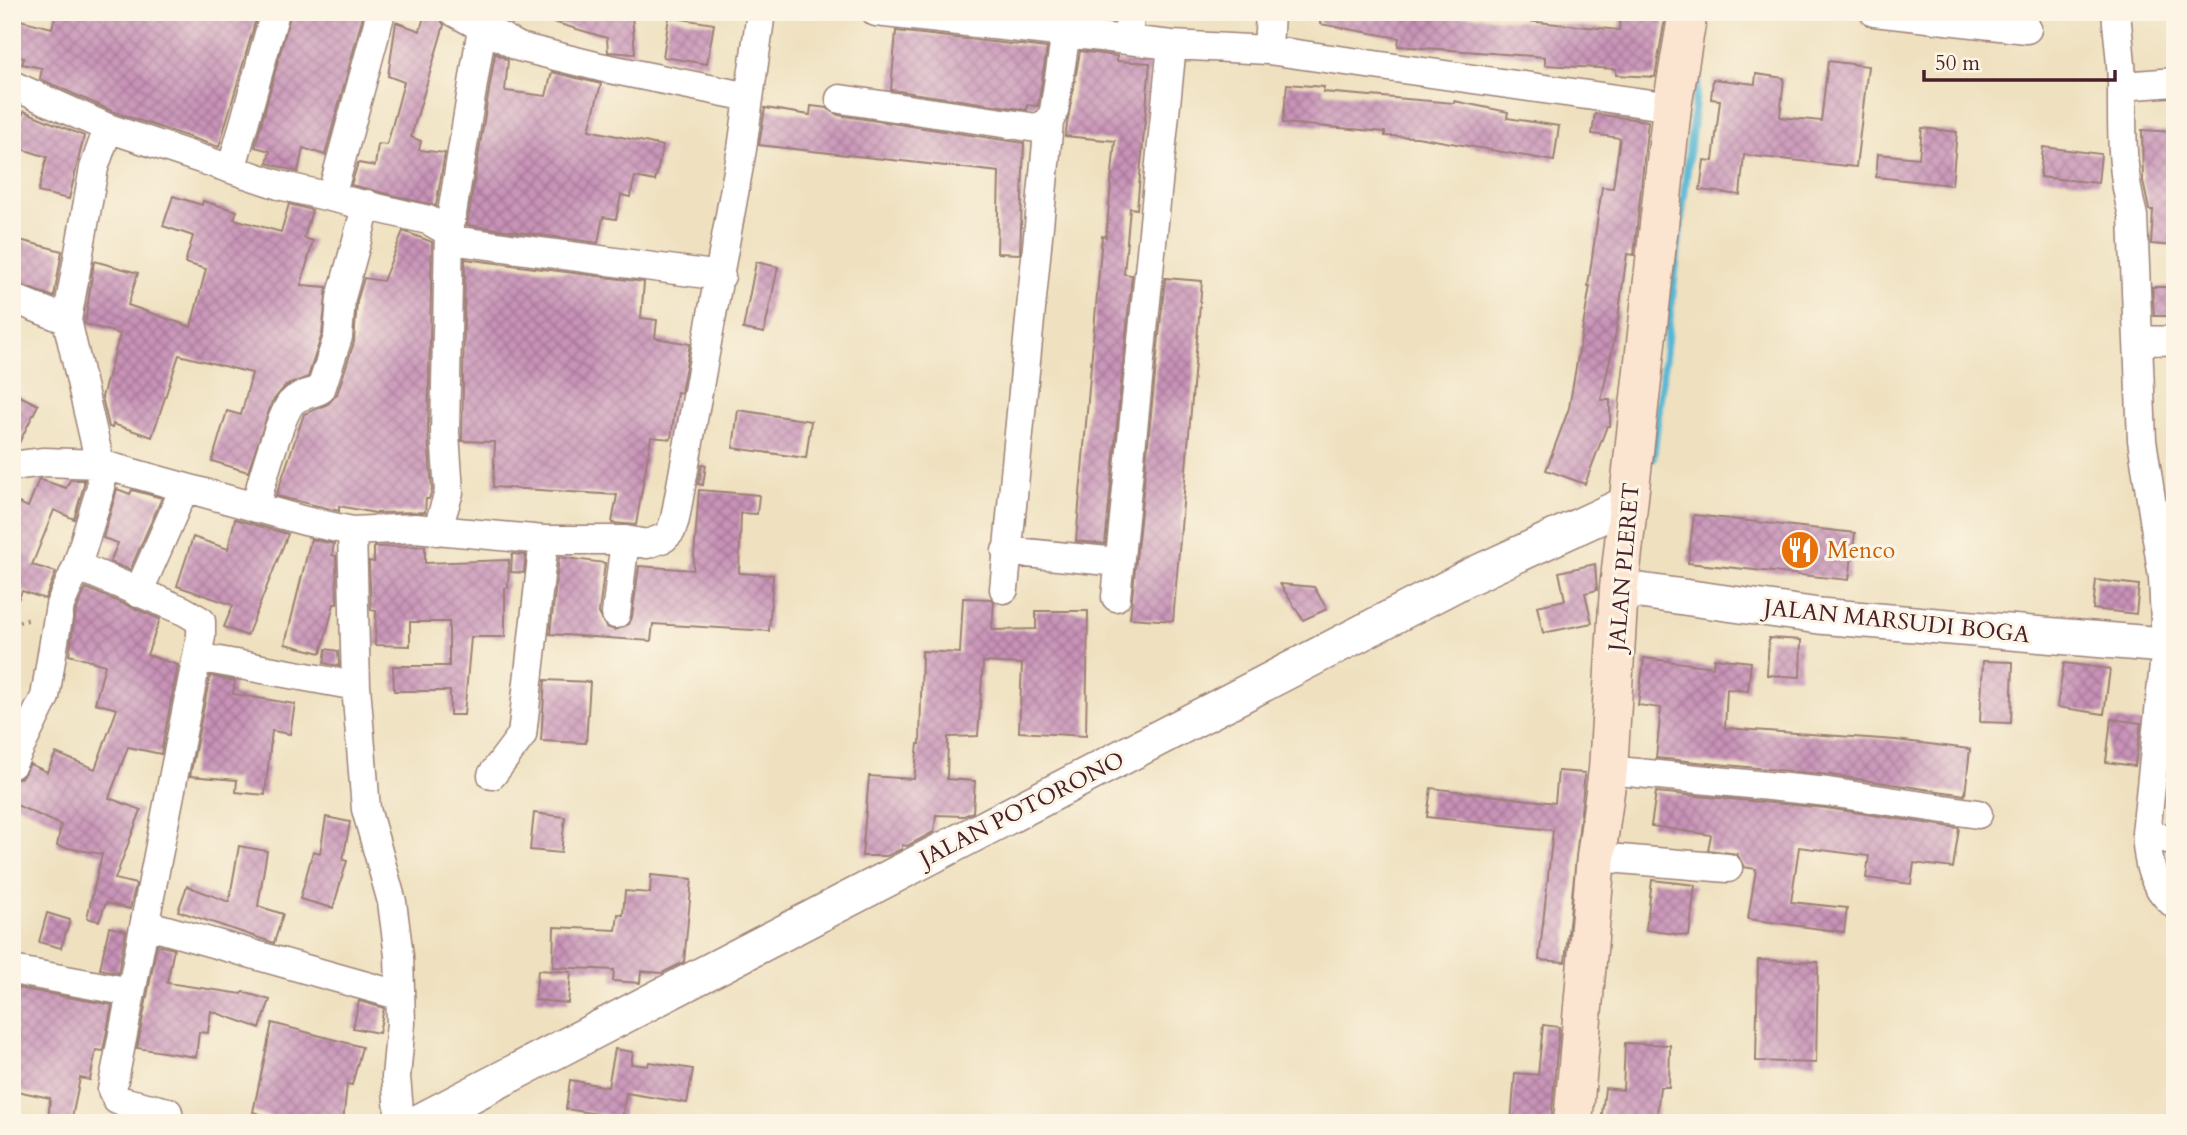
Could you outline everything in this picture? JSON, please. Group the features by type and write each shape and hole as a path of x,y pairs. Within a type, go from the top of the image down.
{"main road":[{"name":"JALAN PLERET","path":"1573,1123 1597,857 1608,770 1619,588 1672,107 1688,12"}],"street":[{"path":"232,167 275,12"},
{"path":"331,197 381,12"},
{"path":"454,12 519,47 600,67 749,97"},
{"path":"12,466 44,462 100,464 184,489 352,531 415,528 544,540 625,540 647,544 664,538 671,531 721,276 761,12"},
{"path":"876,12 1172,45 1269,50 1672,107"},
{"path":"1127,40 1131,12"},
{"path":"1269,50 1270,12"},
{"path":"1874,12 2027,29"},
{"path":"2116,12 2122,86 2120,132 2126,190 2133,216 2142,440 2164,578 2170,646 2147,833 2148,863 2160,893 2175,905"},
{"path":"437,531 449,492 445,433 450,236 482,28"},
{"path":"1003,589 1049,122 1066,33"},
{"path":"1116,597 1172,45"},
{"path":"2122,86 2175,82"},
{"path":"12,85 108,128 232,167 279,185 428,220 450,236 721,276"},
{"path":"840,99 1037,128 1049,122"},
{"path":"12,764 45,697 61,605 77,566 101,487 100,464 67,320 94,168 108,128"},
{"path":"256,508 274,440 289,406 304,394 321,389 338,337 341,298 366,204"},
{"path":"12,298 67,320"},
{"path":"2139,340 2175,341"},
{"path":"138,593 184,489"},
{"name":"JALAN POTORONO","path":"418,1123 1457,584 1629,503"},
{"path":"352,531 356,686 366,809 392,902 399,956 398,995 401,1023 396,1077 400,1123"},
{"path":"492,775 522,735 544,540"},
{"path":"616,614 625,540"},
{"path":"1006,551 1118,562"},
{"path":"77,566 201,621 197,657 112,1096 117,1100 169,1112 169,1123"},
{"name":"JALAN MARSUDI BOGA","path":"1619,588 1819,616 2170,646"},
{"path":"197,657 356,686"},
{"path":"1608,770 1828,792 1979,814"},
{"path":"2147,833 2175,841"},
{"path":"1597,857 1728,868"},
{"path":"145,924 398,995"},
{"path":"12,970 131,992"}],"path":[{"path":"12,623 36,618"}],"building":[{"path":"56,12 258,12 219,147 114,112 40,79 42,68 22,64 24,58 12,55 12,18 52,28"},
{"path":"291,12 364,12 325,155 303,148 298,172 267,163 270,151 255,147"},
{"path":"490,12 513,12 512,24"},
{"path":"1320,12 1432,12 1619,30 1621,12 1666,12 1655,77 1616,75 1616,69 1545,65 1545,57 1398,46 1399,38 1320,24"},
{"path":"425,13 439,17 444,25 411,137 421,141 419,150 445,153 436,206 351,185 358,163 375,166 378,144 387,145 404,82 388,76 396,22 420,31"},
{"path":"632,14 635,54 608,52 607,38 553,22"},
{"path":"669,17 714,24 707,64 663,57"},
{"path":"896,31 1047,48 1038,106 1027,105 1027,110 891,90"},
{"path":"1080,51 1117,56 1117,61 1150,63 1137,209 1130,208 1124,274 1132,275 1105,544 1076,541 1102,236 1106,237 1115,141 1065,136"},
{"path":"495,53 508,60 505,91 546,96 552,72 601,84 589,130 663,146 655,181 635,177 630,197 621,195 616,219 603,217 598,243 467,225"},
{"path":"1828,61 1868,66 1856,167 1744,155 1740,195 1700,190 1704,160 1713,161 1720,100 1711,99 1713,79 1755,84 1756,74 1784,78 1780,117 1821,121"},
{"path":"1287,84 1324,87 1323,92 1454,101 1508,112 1507,118 1559,126 1554,161 1417,137 1385,136 1385,132 1283,123"},
{"path":"811,106 827,108 838,115 1024,143 1020,254 997,253 999,172 759,145 765,108 810,115"},
{"path":"24,111 84,136 69,199 38,192 47,157 13,146"},
{"path":"1595,114 1648,121 1634,255 1627,254 1616,332 1601,400 1610,400 1610,426 1607,426 1585,484 1546,470 1569,408 1590,286 1602,187 1613,188 1620,138 1592,134"},
{"path":"1922,128 1957,132 1952,185 1876,177 1878,154 1919,158"},
{"path":"2142,130 2175,132 2175,246 2151,244 2153,210 2149,210 2143,181"},
{"path":"2043,147 2101,154 2098,183 2040,177"},
{"path":"173,196 202,205 203,201 237,211 234,219 281,232 289,204 312,210 304,238 313,241 301,285 327,287 322,334 308,377 285,386 272,402 248,472 212,461 227,411 241,415 252,373 179,355 152,437 113,424 112,428 109,427 102,397 120,334 85,324 94,261 138,273 128,305 191,327 206,269 185,263 193,236 163,226"},
{"path":"403,231 432,242 428,433 432,490 429,499 426,499 425,512 375,513 339,506 339,511 276,496 304,414 328,404 337,394 354,342 357,301 364,278 383,281"},
{"path":"12,238 62,251 54,297 12,282"},
{"path":"465,259 644,282 641,318 657,320 655,338 690,344 681,393 677,392 671,439 651,437 636,525 612,523 617,495 493,487 495,442 462,441"},
{"path":"756,262 778,267 764,333 743,329"},
{"path":"1165,278 1202,281 1173,621 1130,618"},
{"path":"2152,287 2175,287 2175,316 2154,316"},
{"path":"12,392 38,405 16,449 12,449"},
{"path":"738,410 811,421 806,458 733,448"},
{"path":"702,464 706,465 703,485 698,484"},
{"path":"39,479 66,488 70,480 84,480 84,485 74,519 54,510 32,565 56,572 45,599 22,591 12,612 12,500 28,507"},
{"path":"117,489 130,494 132,490 162,498 130,570 110,562 118,543 103,538"},
{"path":"699,490 759,495 757,514 741,513 739,573 773,575 769,631 653,624 651,641 550,634 559,557 605,563 599,613 606,627 615,630 629,624 632,617 639,566 693,570"},
{"path":"1694,515 1855,533 1849,580 1688,563"},
{"path":"235,519 288,534 247,636 224,627 233,605 177,586 193,537 228,549"},
{"path":"311,539 334,544 332,555 336,556 337,604 334,604 321,653 285,644"},
{"path":"425,546 425,563 509,560 508,588 505,588 505,637 471,637 464,715 450,715 450,691 394,691 393,666 449,666 449,622 410,622 410,646 375,645 376,611 371,610 369,561 374,562 374,547"},
{"path":"512,554 526,555 524,573 511,572"},
{"path":"1595,564 1597,590 1585,593 1592,623 1543,633 1537,606 1565,600 1559,572"},
{"path":"2096,580 2139,585 2136,614 2093,609"},
{"path":"1280,584 1314,587 1327,609 1303,620"},
{"path":"86,588 160,619 147,655 178,665 161,754 128,747 109,798 141,810 115,879 136,884 130,909 106,903 99,921 87,918 102,854 57,846 61,825 12,803 12,781 22,777 30,764 47,772 56,753 95,769 117,709 95,703 105,665 69,655 76,610"},
{"path":"963,598 992,599 992,630 1036,629 1036,611 1088,611 1086,736 1019,732 1022,664 983,662 978,736 948,737 947,779 975,781 973,812 964,816 936,815 934,832 907,846 902,845 902,849 887,856 862,856 869,776 914,779 920,744 922,651 960,653"},
{"path":"1769,638 1801,640 1800,677 1767,675"},
{"path":"326,649 338,651 339,666 324,663"},
{"path":"1644,658 1713,667 1714,658 1751,662 1748,691 1727,689 1725,728 1896,740 1970,749 1965,795 1830,775 1656,758 1661,708 1638,705"},
{"path":"1983,661 2013,662 2011,723 1980,722"},
{"path":"2064,663 2110,669 2104,714 2057,707"},
{"path":"210,676 235,681 233,694 295,704 290,734 272,731 265,795 236,792 237,780 190,776"},
{"path":"545,680 590,682 586,743 541,741"},
{"path":"2111,719 2141,723 2135,766 2106,762"},
{"path":"1558,771 1585,773 1565,962 1539,960 1553,830 1427,817 1431,788 1555,803"},
{"path":"1656,792 1826,808 1959,828 1953,868 1914,863 1911,884 1866,878 1869,856 1799,847 1791,902 1847,908 1844,932 1748,919 1756,869 1744,867 1737,854 1708,850 1711,835 1651,826"},
{"path":"534,813 565,817 561,853 530,850"},
{"path":"326,817 350,822 343,860 347,861 333,908 300,899 313,851 320,853"},
{"path":"239,846 267,851 258,906 283,914 274,943 178,911 187,886 229,902"},
{"path":"651,875 692,879 684,962 662,973 641,971 640,983 613,981 614,970 553,967 554,927 616,930 618,914 623,915 625,891 650,893"},
{"path":"1652,880 1695,885 1689,936 1646,930"},
{"path":"47,913 70,920 61,948 39,942"},
{"path":"109,927 126,931 118,973 100,969"},
{"path":"157,945 174,949 167,983 242,994 243,992 270,1000 260,1028 211,1011 208,1033 199,1032 196,1057 137,1048"},
{"path":"1758,960 1818,962 1816,1063 1756,1061"},
{"path":"538,970 571,972 568,1003 535,1000"},
{"path":"12,987 112,1005 103,1051 96,1050 90,1080 80,1078 71,1123 48,1123 50,1098 12,1090 12,1029 17,1006 12,1005"},
{"path":"359,1001 384,1008 379,1033 353,1028"},
{"path":"272,1023 362,1047 352,1085 347,1084 343,1123 276,1119 253,1112"},
{"path":"1543,1025 1559,1027 1551,1123 1511,1123 1515,1073 1538,1075"},
{"path":"1625,1043 1670,1045 1669,1087 1660,1087 1656,1123 1601,1123 1605,1088 1623,1090"},
{"path":"615,1049 633,1052 631,1064 648,1066 649,1062 693,1069 687,1103 626,1093 622,1118 566,1109 570,1080 608,1087"}],"waterway":[{"path":"1653,458 1702,43"}],"place":[{"name":"Menco","path":"1800,550"}]}
